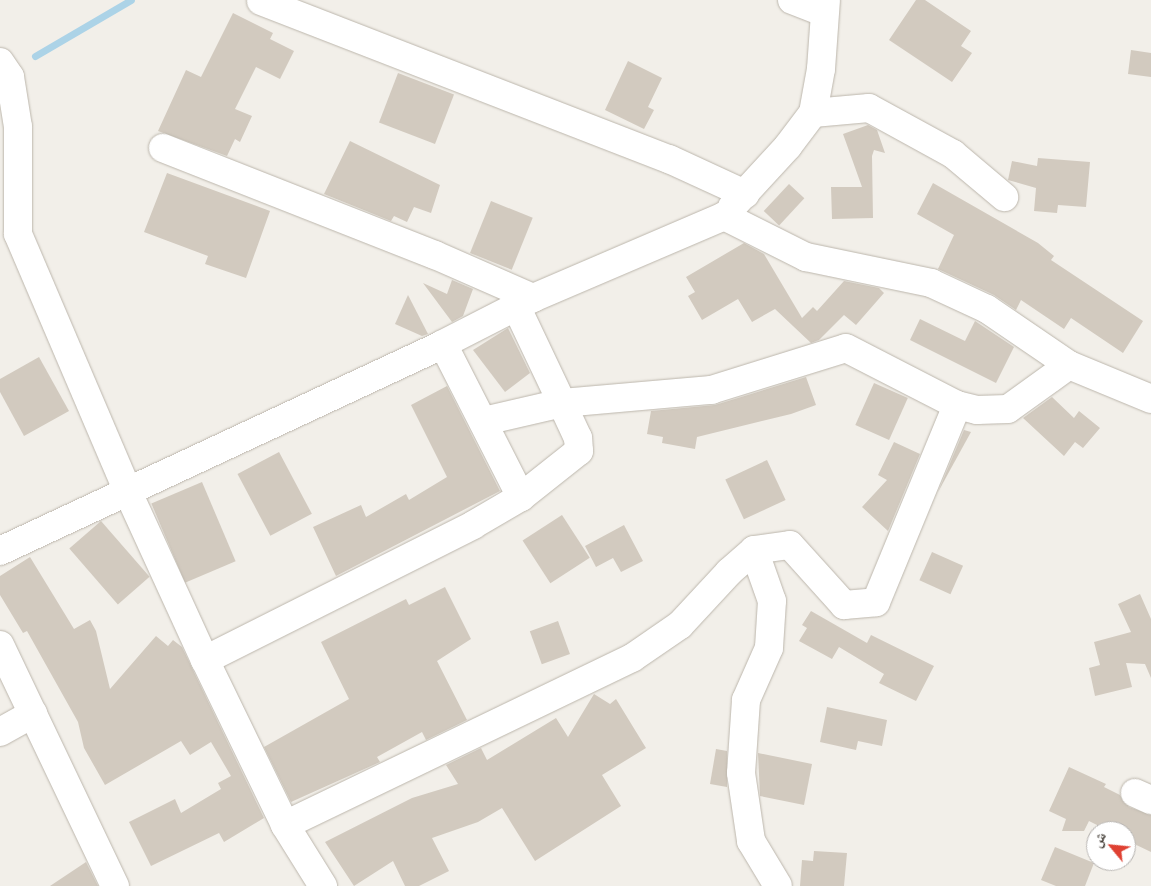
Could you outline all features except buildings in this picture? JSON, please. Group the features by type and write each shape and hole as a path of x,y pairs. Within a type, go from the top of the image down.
{"street":[{"path":"0,550 443,344 524,302 724,216 788,146 813,113 820,69 824,6 792,0"},
{"path":"261,1 669,159 745,194"},
{"path":"0,62 10,78 18,127 18,234 127,490 205,660 286,825 324,886"},
{"path":"813,113 869,108 953,154 1004,197"},
{"path":"163,148 435,255 524,302 562,403 578,438 579,451 521,497 473,525 205,660"},
{"path":"724,216 806,257 931,283 987,310 1069,365 1151,399"},
{"path":"443,344 484,421 521,497"},
{"path":"484,421 562,403 712,390 846,348 957,405 977,410 1008,409 1069,365"},
{"path":"286,825 632,658 680,625 729,572 754,550 790,545 844,605 876,602 957,405"},
{"path":"754,550 772,600 769,648 746,700 741,772 751,841 778,886"},
{"path":"0,645 115,886"},
{"path":"0,732 33,714"}],"waterway":[{"path":"35,56 131,0"}]}
